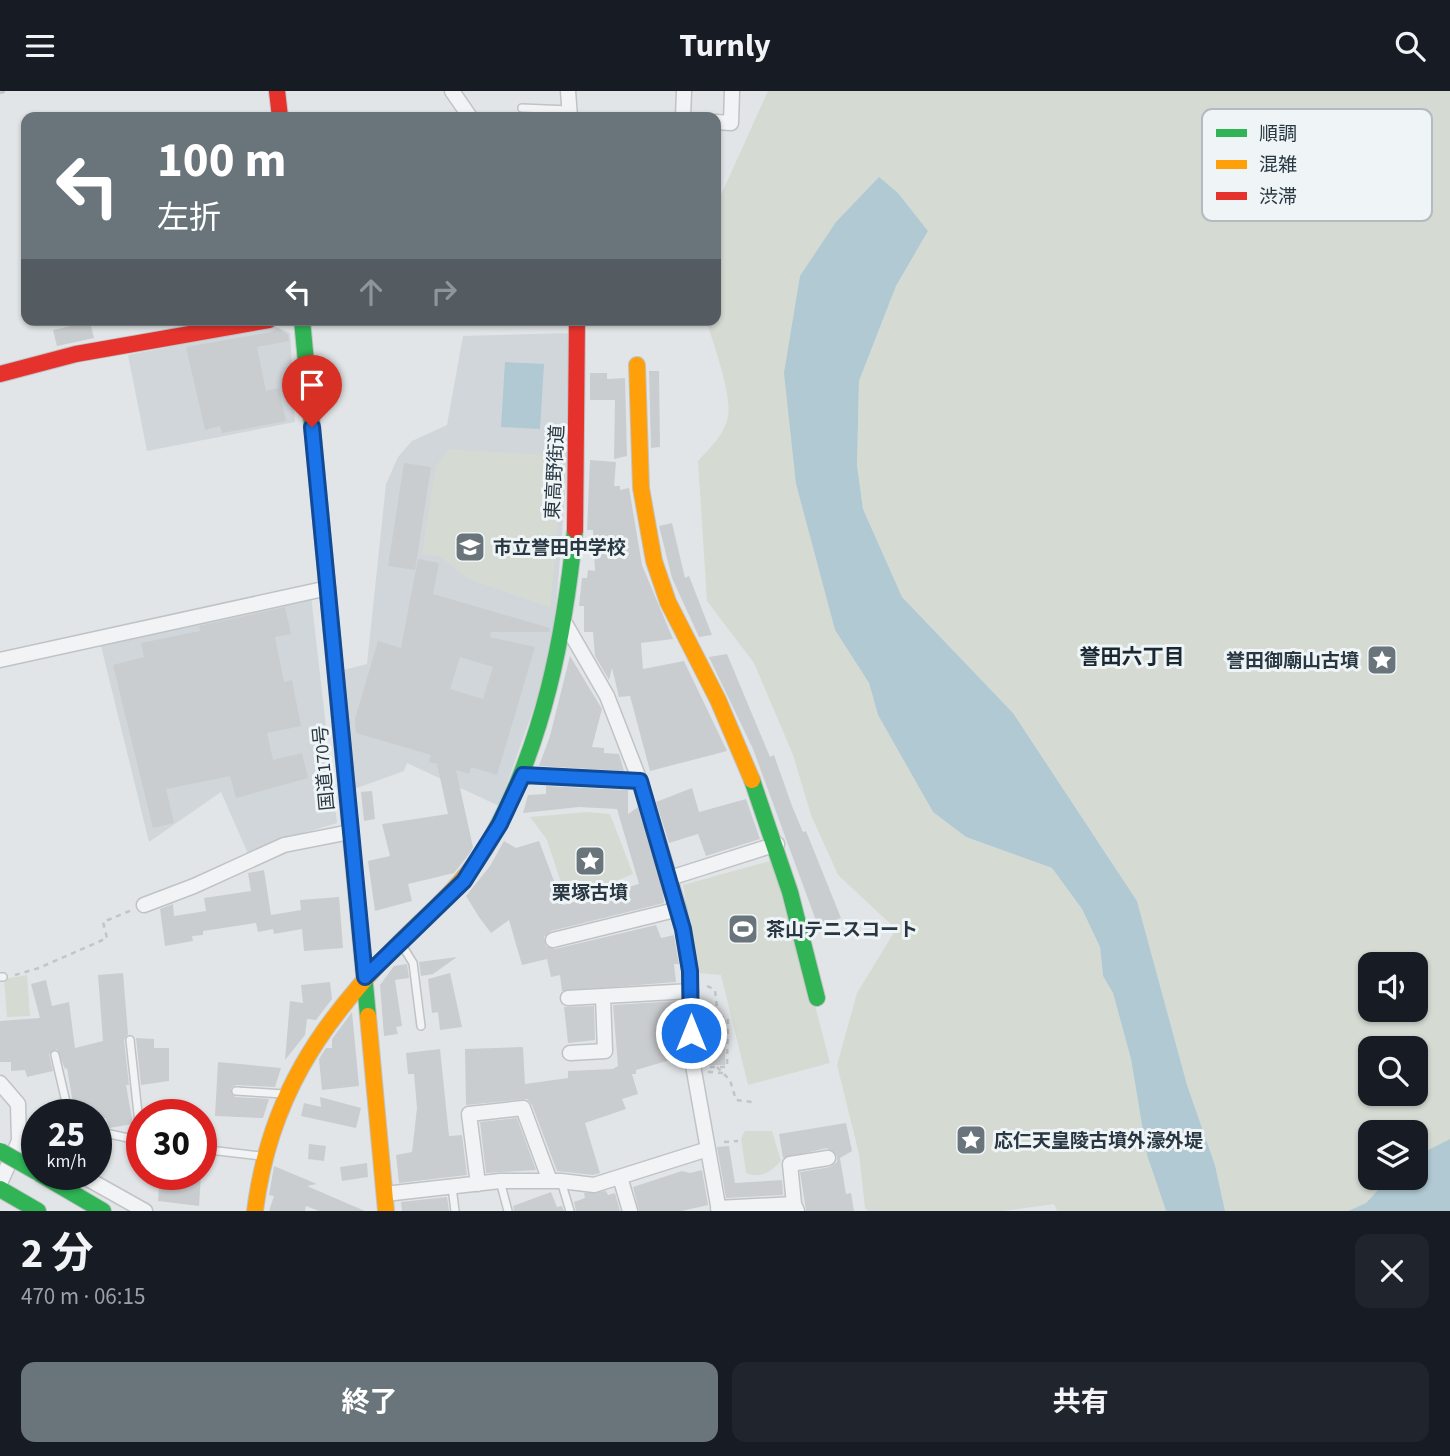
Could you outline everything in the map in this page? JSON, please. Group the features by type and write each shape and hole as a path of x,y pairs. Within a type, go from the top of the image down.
{"main road":[{"path":"277,91 279,112"},
{"path":"0,374 76,354 235,326"},
{"name":"国道170号","path":"303,326 386,1211"},
{"name":"東高野街道","path":"255,1211 261,1156 271,1121 325,1024 365,977 464,881 500,824 523,775 549,703 566,625 578,457 577,326"},
{"path":"637,365 638,462 655,563 692,655 726,717 777,844 817,997"},
{"path":"0,1151 21,1163"},
{"path":"0,1189 38,1211"},
{"path":"67,1190 103,1211"}],"street":[{"path":"452,91 467,112"},
{"path":"568,91 569,112"},
{"path":"683,112 684,91"},
{"path":"721,122 731,123 732,91"},
{"path":"0,660 328,588"},
{"path":"566,625 607,696 640,781 679,909 698,988 691,1054 719,1209 796,1208 790,1164 828,1159"},
{"path":"523,775 640,781"},
{"path":"144,905 194,887 284,845 349,832"},
{"path":"670,878 777,844"},
{"path":"553,940 679,909"},
{"path":"568,998 698,988"},
{"path":"570,1053 605,1051 603,997"},
{"path":"0,1083 18,1104 19,1141 0,1183"},
{"path":"478,1184 469,1114 523,1108 555,1181"},
{"path":"385,1194 500,1181 555,1181 594,1185 708,1149"},
{"path":"620,1177 630,1211"},
{"path":"108,1190 145,1211"}],"lane":[{"path":"522,108 560,112"},
{"path":"400,941 413,963 421,1026"},
{"path":"130,1040 136,1099"},
{"path":"55,1055 65,1099"},
{"path":"236,1091 285,1094"},
{"path":"217,1151 261,1156"},
{"path":"500,1181 508,1211"},
{"path":"555,1181 570,1211"},
{"path":"452,1187 455,1211"}],"path":[{"path":"0,93 7,91"},
{"path":"1,977 39,968 107,938 103,922 144,905"},
{"path":"698,988 715,990 718,1017"},
{"path":"709,1017 729,1018 727,1067 717,1067 708,1067 709,1017"},
{"path":"706,1063 707,1072 723,1073"},
{"path":"717,1067 730,1080 736,1100 752,1102"}],"shaded area":[{"path":"768,91 1450,91 1450,1139 1428,1150 1428,1120 1358,1120 1358,1190 1378,1190 1366,1203 1348,1211 1225,1211 1215,1165 1187,1085 1137,901 1013,713 902,597 863,509 857,465 859,381 896,286 928,231 898,193 796,484 835,630 869,683 878,715 933,812 966,837 1052,868 1082,909 1100,947 1103,976 1113,993 1131,1059 1147,1155 1166,1211 1057,1211 1054,1204 1003,1211 868,1211 865,1208 859,1154 837,1065 857,993 896,929 838,875 811,815 793,755 754,663 707,601 698,461 724,429 728,416 727,395 708,326 721,326 721,195"},
{"path":"274,326 290,333 295,422 147,451 128,355"},
{"name":"市立誉田中学校","path":"570,333 567,468 556,610 544,679 499,806 407,763 404,771 354,789 343,670 367,664 386,484 398,457 412,441 447,425 463,336"},
{"path":"449,449 559,456 564,462 550,607 468,579 441,557 422,554 436,466"},
{"path":"311,596 337,823 283,839 249,856 221,792 149,842 101,646"},
{"path":"587,812 610,814 633,874 567,901 547,840 530,817"},
{"name":"茶山テニスコート","path":"777,859 830,1063 748,1085 721,975 699,973 683,885"},
{"path":"27,975 30,1016 7,1017 4,979"},
{"path":"745,1131 772,1131 781,1161 761,1175 746,1173 741,1138"}],"water":[{"path":"879,177 898,193 928,231 896,286 859,381 857,465 863,509 902,597 1013,713 1137,901 1187,1085 1215,1165 1225,1211 1166,1211 1147,1155 1131,1059 1113,993 1103,976 1100,947 1082,909 1052,868 966,837 933,812 878,715 869,683 835,630 796,484 784,373 800,276 836,222"},
{"path":"505,362 544,364 540,429 501,427"},
{"path":"1450,1139 1450,1211 1348,1211 1366,1203 1378,1190 1428,1190 1428,1150"}],"building":[{"path":"91,326 94,338 57,346 53,330"},
{"path":"278,328 288,335 289,341 257,347 266,391 279,388 286,421 222,433 220,426 205,430 186,347 271,332"},
{"path":"649,371 659,371 660,447 651,448"},
{"path":"590,373 607,373 607,379 625,378 627,456 614,459 615,400 590,400"},
{"path":"590,460 616,462 614,486 620,486 620,490 629,488 642,565 673,639 641,643 643,669 684,661 727,751 650,771 630,696 619,697 612,668 609,680 595,656 593,632 584,632 584,606 579,606 582,578 587,578 588,570 595,571 593,530 587,530"},
{"path":"404,463 431,467 415,570 388,566"},
{"path":"672,523 685,578 689,576 712,635 699,637 672,578 659,526"},
{"path":"418,559 439,563 433,594 550,628 549,632 491,632 490,637 535,647 497,775 471,767 469,774 456,770 473,847 470,853 454,873 408,884 412,901 375,911 368,861 390,856 382,824 448,814 437,764 429,762 431,755 356,733 355,719 378,641 401,648","holes":["460,657 493,667 483,699 450,689"]},
{"path":"285,607 291,634 275,637 284,682 292,680 301,726 267,733 273,760 302,753 308,778 236,798 230,776 166,789 174,823 153,828 113,665 144,657 141,643 200,631 199,626"},
{"path":"727,654 770,757 774,755 792,806 803,832 806,831 841,918 818,926 753,749 709,657"},
{"path":"570,656 602,709 592,747 604,748 604,753 619,754 624,771 539,766 550,736"},
{"path":"546,786 628,790 628,814 638,807 663,889 664,903 551,931 544,937 546,946 555,949 656,925 661,938 674,935 679,964 674,964 676,982 562,991 560,975 551,977 547,959 522,965 509,920 491,933 479,917 466,896 490,866 504,841 516,848 539,841 563,905 639,884 617,809 579,807 523,813 528,795 546,794"},
{"path":"692,788 699,812 746,799 760,839 706,856 698,834 669,843 656,802"},
{"path":"372,791 375,819 364,821 361,792"},
{"path":"264,870 271,915 301,910 300,900 339,897 343,948 304,951 302,929 274,934 273,929 258,932 256,923 203,931 203,935 192,936 193,941 165,946 160,909 173,904 174,916 206,911 204,898 251,891 248,873"},
{"path":"457,957 433,974 421,976 419,962"},
{"path":"407,964 409,978 395,980 402,1026 396,1027 398,1034 384,1036 380,985 394,966"},
{"path":"123,973 128,1034 124,1040 129,1099 126,1099 126,1125 112,1128 112,1099 72,1099 67,1068 65,1069 57,1049 49,1054 53,1071 27,1077 25,1070 11,1071 11,1062 0,1062 0,1021 40,1018 31,984 46,980 52,1006 69,1002 75,1048 103,1041 98,975"},
{"path":"450,973 462,1027 440,1030 438,1012 432,1013 428,979"},
{"path":"330,982 332,999 316,1020 307,1019 305,1035 285,1060 290,1001 303,1003 301,985"},
{"path":"679,1001 681,1017 671,1018 672,1026 667,1027 677,1058 636,1070 636,1074 632,1074 638,1094 622,1099 626,1109 585,1123 600,1173 593,1175 557,1171 532,1105 527,1099 466,1105 465,1049 523,1047 525,1084 568,1078 568,1071 613,1069 618,1066 613,1005"},
{"path":"594,1006 595,1040 568,1043 564,1007"},
{"path":"352,1012 359,1086 322,1090 319,1059 326,1048 332,1048 332,1039"},
{"path":"710,1019 726,1020 725,1065 709,1065"},
{"path":"136,1038 154,1039 154,1048 169,1048 169,1081 141,1085"},
{"path":"440,1049 449,1136 462,1135 467,1175 399,1183 396,1155 412,1152 417,1108 414,1074 408,1074 406,1053"},
{"path":"218,1062 281,1068 275,1087 236,1085 231,1088 235,1097 269,1099 263,1118 217,1116"},
{"path":"320,1097 361,1108 356,1128 301,1116 304,1103 321,1107"},
{"path":"517,1118 536,1170 486,1173 480,1122"},
{"path":"846,1123 852,1151 840,1158 846,1194 851,1193 854,1211 806,1211 800,1172 830,1167 837,1162 837,1156 827,1148 783,1158 779,1134"},
{"path":"309,1144 326,1146 324,1161 308,1159"},
{"path":"729,1146 735,1183 782,1180 783,1195 726,1198 717,1147"},
{"path":"367,1163 368,1177 342,1181 340,1167"},
{"path":"274,1166 317,1184 307,1186 365,1211 319,1211 306,1206 305,1211 269,1211 274,1196 269,1195"},
{"path":"702,1170 708,1205 682,1211 639,1211 633,1187 682,1171 690,1173"},
{"path":"159,1190 200,1190 199,1206 158,1201"},
{"path":"606,1191 608,1195 615,1193 620,1211 576,1211 574,1202 585,1198 584,1193"},
{"path":"551,1192 557,1207 562,1206 564,1211 514,1211 513,1206"},
{"path":"447,1197 449,1211 402,1211 401,1202"}],"traffic: fast":[{"path":"303,326 368,1016"},
{"path":"492,837 525,763 549,688 565,610 575,530"},
{"path":"752,780 790,892 817,998"},
{"path":"0,1151 21,1163"},
{"path":"0,1189 38,1211"},
{"path":"67,1190 103,1211"}],"traffic: slow":[{"path":"637,365 641,488 654,561 668,602 718,700 752,780"},
{"path":"255,1211 272,1133 302,1065 345,1003 398,944 461,881 492,837"},
{"path":"368,1016 386,1211"}],"traffic: jam":[{"path":"277,91 279,112"},
{"path":"0,374 76,354 235,326"},
{"path":"575,530 577,326"}],"place":[{"name":"市立誉田中学校","path":"470,547"},
{"name":"誉田御廟山古墳","path":"1382,660"},
{"name":"栗塚古墳","path":"590,861"},
{"name":"茶山テニスコート","path":"743,929"},
{"name":"応仁天皇陵古墳外濠外堤","path":"971,1140"}],"district":[{"name":"誉田六丁目","path":"1132,657"}],"route":[{"path":"312,427 365,977 464,881 500,824 523,775 640,781 679,909 690,971 691,1033"}]}
